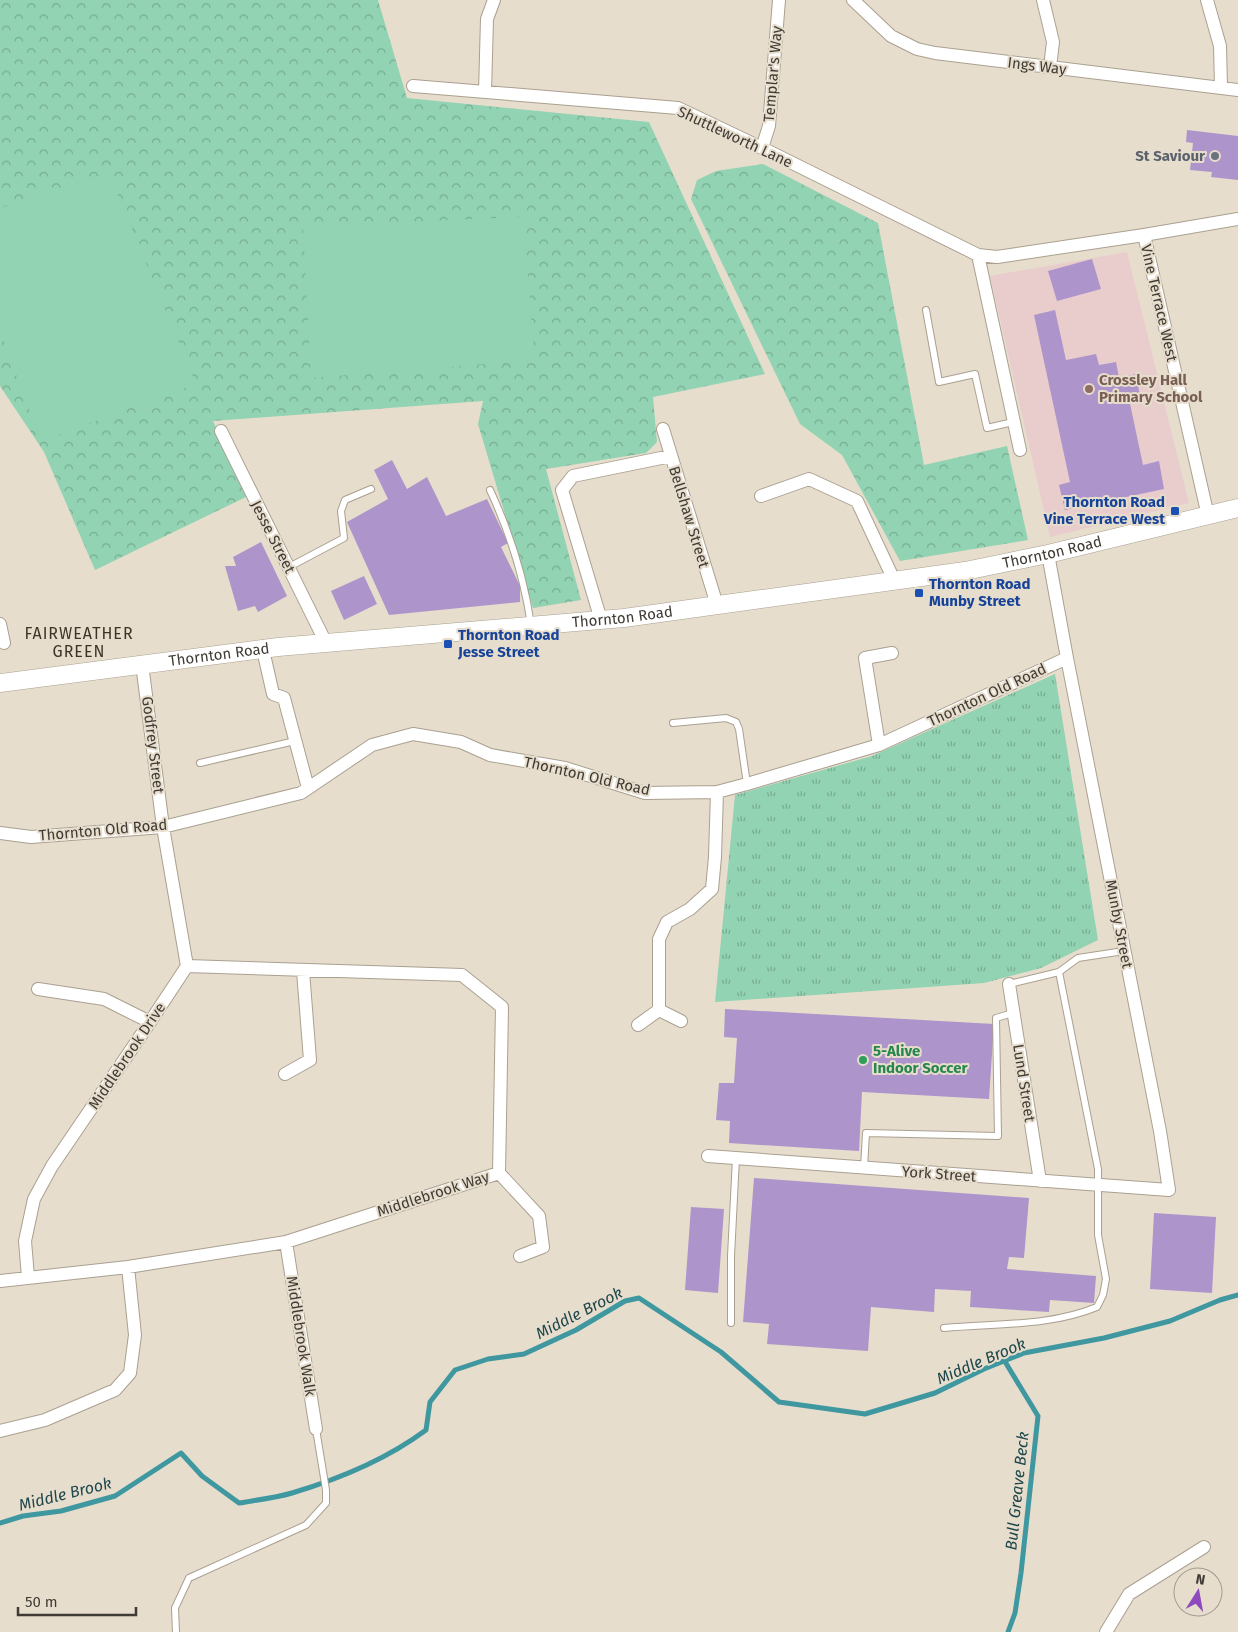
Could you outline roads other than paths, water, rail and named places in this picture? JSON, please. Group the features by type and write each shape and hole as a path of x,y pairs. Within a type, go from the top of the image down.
{"main road":[{"name":"Thornton Road","path":"0,683 278,647 601,620 965,570 1048,554 1238,508"}],"street":[{"path":"485,92 487,19 494,0"},
{"name":"Templar's Way","path":"762,148 770,126 779,0"},
{"name":"Ings Way","path":"853,0 891,36 917,49 935,53 1238,90"},
{"path":"1043,0 1053,42 1050,67"},
{"path":"1207,0 1220,46 1220,87"},
{"name":"Shuttleworth Lane","path":"413,86 678,108 978,255 997,256 1144,236 1238,220"},
{"name":"Vine Terrace West","path":"1144,236 1208,516"},
{"path":"978,255 1020,450"},
{"name":"Bellshaw Street","path":"663,429 717,605"},
{"name":"Jesse Street","path":"220,431 326,643"},
{"path":"601,620 562,490 573,476 671,456"},
{"path":"761,496 809,479 857,501 894,580"},
{"path":"1048,554 1067,658"},
{"path":"0,624 4,643"},
{"path":"263,650 273,694 284,698 308,788"},
{"path":"879,745 865,658 892,653"},
{"name":"Thornton Old Road","path":"0,833 31,837 164,826 300,793 372,745 413,734 460,742 490,755 565,768 645,792 717,792 879,745 1067,658"},
{"name":"Munby Street","path":"1067,658 1160,1131 1169,1190"},
{"name":"Godfrey Street","path":"142,664 164,826"},
{"path":"659,1010 659,939 667,922 690,909 712,888 717,792"},
{"path":"164,826 187,966"},
{"name":"Middlebrook Way","path":"0,1281 128,1267 286,1242 499,1173 502,1006 462,974 187,966"},
{"name":"Middlebrook Drive","path":"28,1277 25,1241 34,1199 52,1166 187,966"},
{"path":"285,1074 310,1060 303,970"},
{"name":"Lund Street","path":"1009,984 1040,1181"},
{"path":"38,989 104,1000 150,1022"},
{"path":"659,1010 681,1021"},
{"path":"638,1025 659,1010"},
{"name":"York Street","path":"708,1156 1169,1190"},
{"path":"499,1173 539,1216 543,1247 520,1256"},
{"name":"Middlebrook Walk","path":"286,1242 316,1429"},
{"path":"0,1430 46,1420 116,1390 130,1374 135,1335 128,1267"},
{"path":"1106,1632 1129,1594 1204,1547"}],"lane":[{"path":"926,310 939,382 975,374 987,428 1013,422"},
{"path":"289,567 344,538 341,511 345,500 371,489"},
{"path":"490,490 519,565 526,590 531,626"},
{"path":"673,723 726,718 736,722 739,729 747,784"},
{"path":"200,763 295,741"},
{"path":"1009,984 1059,972 1078,958 1124,951"},
{"path":"944,1328 1014,1325 1064,1318 1097,1307 1103,1295 1106,1279 1098,1235 1098,1170 1059,972"},
{"path":"864,1168 866,1133 998,1136 996,1018 1013,1013"},
{"path":"731,1323 731,1256 736,1158"},
{"path":"176,1632 175,1608 189,1578 306,1525 326,1503 326,1490 316,1429"}],"waterway":[{"name":"Middle Brook","path":"0,1523 23,1516 61,1511 115,1496 181,1453 202,1476 239,1503 286,1495 310,1487 379,1459 426,1430 430,1402 455,1370 488,1359 524,1354 576,1330 625,1301 639,1298 721,1352 779,1402 865,1414 935,1393 984,1369 1024,1353 1104,1338 1170,1321 1220,1300 1238,1295"},
{"name":"Bull Greave Beck","path":"1004,1360 1038,1416 1021,1573 1015,1613 1008,1632"}],"place":[{"name":"St Saviour","path":"1215,156"},
{"name":"Crossley Hall Primary School","path":"1089,389"},
{"name":"Thornton Road Vine Terrace West","path":"1175,511"},
{"name":"Thornton Road Munby Street","path":"919,593"},
{"name":"Thornton Road Jesse Street","path":"448,644"},
{"name":"5-Alive Indoor Soccer","path":"863,1060"}],"district":[{"name":"FAIRWEATHER GREEN","path":"79,642"}]}
